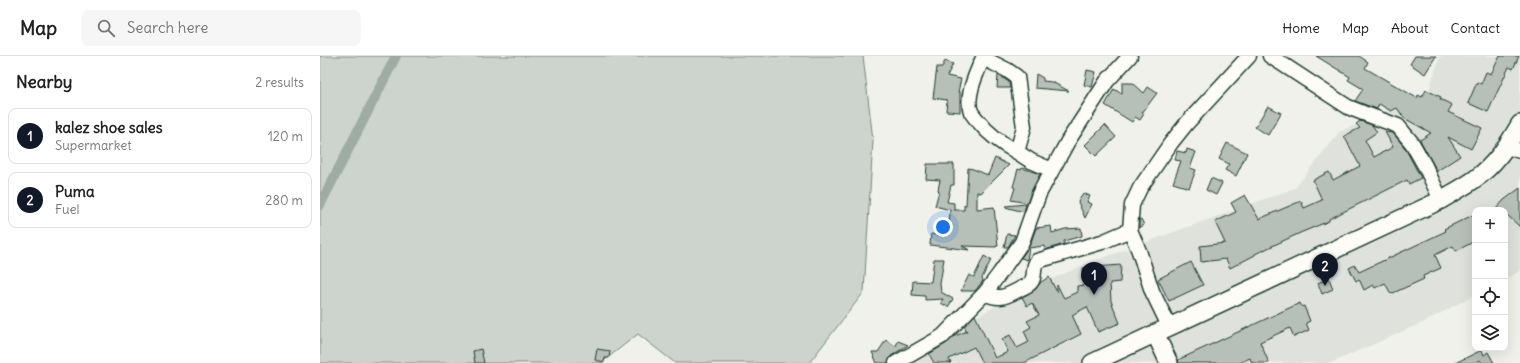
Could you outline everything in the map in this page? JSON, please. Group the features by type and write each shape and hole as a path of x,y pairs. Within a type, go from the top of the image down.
{"main road":[{"path":"1092,363 1441,200 1476,179 1513,149 1520,124"},
{"path":"1162,329 1169,363"}],"street":[{"path":"896,363 943,336 984,293 1022,242 1039,194 1068,141 1107,81 1130,56"},
{"path":"1162,329 1152,291 1139,251 1130,230 1132,205 1171,143 1187,123 1249,56"},
{"path":"1270,56 1348,106 1363,114 1398,126 1412,143 1441,200"},
{"path":"1018,152 1024,128 1017,77 983,57 975,76 971,91 971,112 986,132 1000,143 1018,152 1031,161 1052,170"},
{"path":"984,293 998,298 1009,295 1030,283 1034,275 1035,264 1037,261 1102,242 1130,230"}],"shaded area":[{"path":"320,56 863,56 873,140 864,292 809,363 675,363 638,334 601,363 320,363"},
{"path":"1440,56 1520,56 1520,271 1508,277 1508,207 1472,207 1472,297 1422,323 1331,363 888,363 1027,290 1086,264 1295,188 1339,132 1428,92"}],"building":[{"path":"1316,56 1359,56 1368,62 1365,68 1417,98 1418,95 1422,97 1426,90 1441,97 1440,99 1452,105 1448,112 1482,128 1471,149 1448,137 1460,156 1437,171 1420,140 1431,133 1404,118 1397,108 1391,111 1379,104 1377,109 1355,101 1363,89 1348,80 1350,77"},
{"path":"1415,56 1436,56 1425,74 1410,64"},
{"path":"1500,56 1519,56 1513,69 1509,67 1488,112 1468,103 1477,82 1481,84 1486,72 1491,74"},
{"path":"945,61 953,64 947,76 961,79 958,92 960,92 960,112 946,111 947,100 933,98 937,67 942,67"},
{"path":"1087,70 1096,72 1092,87 1084,85"},
{"path":"1036,74 1043,78 1043,81 1052,82 1069,91 1035,88"},
{"path":"998,75 1009,82 1010,88 997,88"},
{"path":"1122,83 1133,83 1144,93 1148,87 1157,93 1142,113 1144,114 1140,120 1135,117 1132,122 1105,105 1114,89 1122,94"},
{"path":"1268,106 1281,113 1268,135 1255,127"},
{"path":"1360,121 1372,125 1377,132 1365,140 1374,157 1393,147 1385,132 1393,133 1405,148 1421,178 1409,184 1407,180 1329,219 1329,221 1255,254 1230,268 1226,259 1201,262 1200,246 1225,243 1215,222 1236,212 1231,203 1245,195 1259,219 1301,201 1304,208 1322,200 1313,180 1329,172 1333,180 1360,166 1344,136 1360,128 1356,124"},
{"path":"1105,125 1116,137 1096,156 1085,145"},
{"path":"1227,143 1247,153 1236,176 1225,170 1229,164 1219,159"},
{"path":"1187,149 1196,152 1190,168 1196,170 1189,188 1173,183 1181,161 1175,160 1177,151 1186,153"},
{"path":"995,158 1009,165 981,193 977,192 977,209 994,207 998,246 962,246 970,250 930,245 931,234 942,236 942,228 949,229 950,210 935,206 940,180 926,179 927,164 954,164 954,185 951,185 947,202 954,203 954,210 964,210 964,205 966,205 968,168 988,175"},
{"path":"1022,168 1040,174 1027,203 1011,200 1015,188 1013,187 1018,169 1021,170"},
{"path":"1211,178 1222,183 1216,195 1206,190"},
{"path":"1520,188 1520,227 1508,216 1508,207 1498,207 1504,200"},
{"path":"1083,193 1090,196 1087,202 1092,204 1085,218 1078,202"},
{"path":"1026,204 1024,212 1005,207 1005,206"},
{"path":"1472,215 1472,243 1456,251 1453,246 1435,255 1441,268 1423,276 1424,279 1391,294 1385,283 1375,288 1373,285 1364,290 1359,279 1356,281 1349,268 1355,265 1359,272 1446,231 1444,229"},
{"path":"1141,219 1144,225 1139,228 1139,220"},
{"path":"1051,226 1052,233 1065,229 1081,228 1082,236 1064,241 1064,244 1045,250 1044,246 1029,248 1027,260 1021,258 1030,245 1036,228"},
{"path":"1007,234 1015,235 1008,247 1004,247"},
{"path":"984,256 991,260 982,278 983,281 975,291 961,291 969,275 974,277"},
{"path":"934,259 944,259 940,284 941,292 953,299 948,307 941,303 943,299 925,300 925,296 912,295 913,281 931,282"},
{"path":"1191,262 1203,285 1169,301 1158,279"},
{"path":"1121,265 1120,282 1110,283 1111,301 1120,323 1098,332 1087,307 1072,315 1081,334 1024,363 982,363 974,347 949,359 951,363 934,363 929,354 947,343 953,337 967,331 964,326 975,315 995,358 1008,352 1002,339 1010,335 1017,348 1029,342 1024,331 1031,327 1027,321 1039,315 1032,303 1027,306 1022,297 1035,290 1041,282 1049,277 1057,292 1057,285 1064,298 1077,292 1077,286 1084,285 1083,268"},
{"path":"1329,278 1333,289 1322,294 1318,283"},
{"path":"1300,303 1302,307 1304,306 1310,321 1306,323 1309,330 1294,337 1290,328 1260,342 1269,363 1252,363 1250,358 1239,363 1179,363 1178,360"},
{"path":"886,340 896,346 898,341 908,345 891,356 888,363 877,363 872,352 878,352"},
{"path":"481,349 484,363 475,363 473,351"},
{"path":"597,349 610,351 609,358 605,358 604,362 595,360"},
{"path":"1482,351 1484,355 1488,352 1494,363 1482,363 1480,360 1475,363 1455,363"}],"waterway":[{"path":"320,205 396,56"}],"place":[{"name":"Puma","path":"1325,286"},
{"name":"kalez shoe sales","path":"1094,295"}]}
